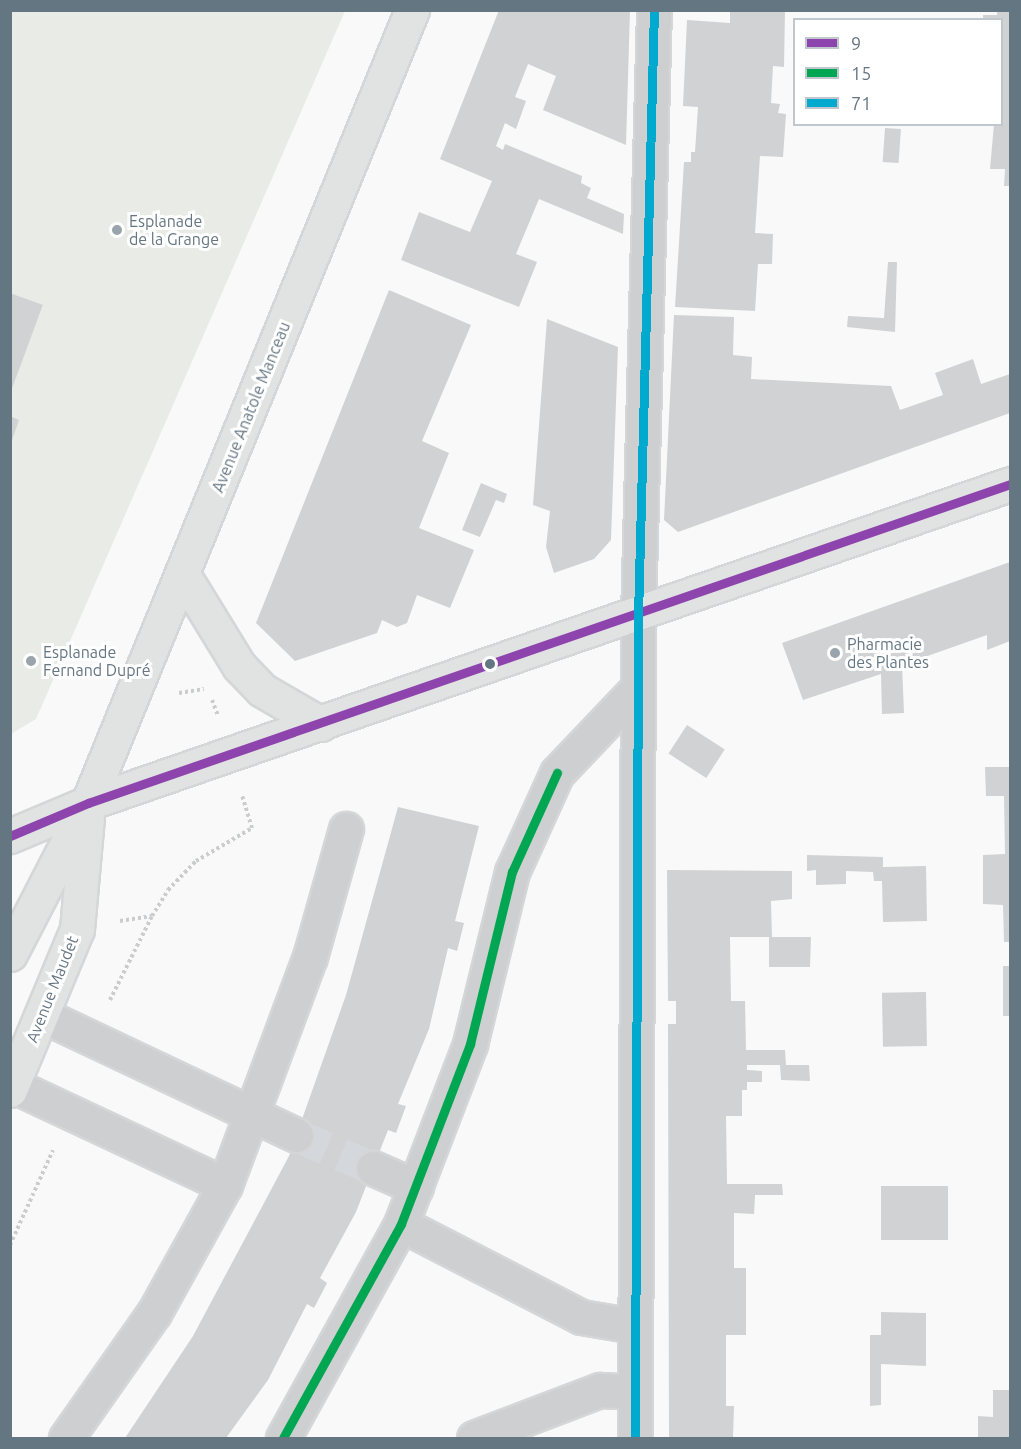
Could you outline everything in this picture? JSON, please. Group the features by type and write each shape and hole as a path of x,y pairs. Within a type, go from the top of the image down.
{"main road":[{"name":"Avenue Anatole Manceau","path":"88,803 412,10"},
{"path":"10,836 88,803 638,616 1011,484"},
{"path":"182,573 239,666 262,690 321,724"},
{"path":"10,954 88,803"},
{"name":"Avenue Maudet","path":"11,1088 77,929 88,803"}],"street":[{"path":"635,1438 637,689 654,10"},
{"path":"283,1438 401,1224 470,1044 512,872 557,773 637,689"},
{"path":"66,1438 154,1313 225,1185 254,1116 310,957 346,829"},
{"path":"42,1015 296,1135"},
{"path":"11,1088 225,1185"},
{"path":"373,1168 416,1187"},
{"path":"401,1224 581,1317 634,1326"},
{"path":"474,1438 600,1390 634,1392"}],"path":[{"path":"77,929 152,916 168,890 196,861 252,828 231,755 208,689 131,699"}],"shaded area":[{"path":"11,11 345,11 36,719 11,734 10,391 43,306 11,293"}],"building":[{"path":"499,10 630,10 626,145 543,110 556,76 528,64 515,97 526,101 516,129 505,123 496,146 503,150 505,144 582,176 581,183 591,188 587,198 624,214 623,234 539,199 516,254 537,262 519,307 401,260 419,212 470,232 492,181 440,159"},
{"path":"730,10 785,10 784,67 773,66 771,103 780,104 778,113 786,114 783,157 760,156 755,233 773,234 772,264 758,264 755,311 675,307 684,162 691,162 691,152 695,152 698,107 683,106 687,20 730,23"},
{"path":"997,10 1010,10 1010,186 1004,186 1005,169 990,169 994,126 1003,126 1003,18 983,18 983,15 997,15"},
{"path":"885,128 901,129 899,163 883,162"},
{"path":"888,262 897,262 895,332 847,327 848,316 884,318"},
{"path":"389,290 471,325 422,441 449,453 419,528 474,550 450,608 417,595 407,623 397,627 382,620 377,633 295,661 256,623"},
{"path":"10,293 43,305 11,391 10,390"},
{"path":"674,315 734,317 733,355 752,357 751,379 891,386 900,410 943,395 935,373 973,359 981,384 1010,374 1010,413 678,532 664,520"},
{"path":"547,319 618,347 611,540 594,559 554,573 546,547 550,511 533,505"},
{"path":"10,416 19,420 11,443 10,443"},
{"path":"481,483 507,494 504,503 496,500 480,537 462,530"},
{"path":"1010,562 1010,641 987,650 987,635 902,665 904,713 882,714 881,674 803,700 782,643"},
{"path":"687,725 725,750 706,778 668,754"},
{"path":"985,767 1010,767 1010,942 1004,942 1003,905 983,904 983,855 1005,854 1004,796 986,796"},
{"path":"398,807 479,826 455,921 464,923 457,951 448,948 429,1029 398,1104 406,1106 396,1133 388,1130 356,1212 320,1278 327,1283 314,1308 307,1304 268,1380 226,1438 125,1438 193,1336 289,1156 346,995"},
{"path":"807,855 883,857 883,867 926,866 927,921 883,922 882,881 874,881 873,872 846,871 846,884 816,885 816,870 807,871"},
{"path":"667,870 792,871 792,899 771,901 772,937 811,937 810,967 769,967 769,937 730,937 731,1001 745,1001 746,1050 785,1050 786,1065 809,1065 810,1081 781,1080 780,1065 747,1065 747,1070 762,1071 762,1082 747,1082 747,1090 742,1090 742,1116 726,1116 727,1184 782,1184 783,1195 755,1195 754,1214 734,1213 734,1268 746,1268 746,1335 726,1335 726,1406 734,1406 733,1438 669,1438 668,1024 676,1024 676,1001 668,1001"},
{"path":"1003,966 1010,966 1010,1016 1003,1016"},
{"path":"926,992 927,1046 883,1047 882,993"},
{"path":"881,1186 948,1186 948,1240 881,1240"},
{"path":"881,1312 926,1313 926,1366 881,1364 881,1405 870,1406 870,1335 881,1335"},
{"path":"993,1390 1010,1390 1010,1438 978,1438 978,1416 993,1417"}],"tunnel":[{"path":"296,1135 373,1168"}],"transit line":[{"name":"71","path":"635,1438 638,616 654,10"},
{"name":"9","path":"10,836 88,803 1010,484"},
{"name":"15","path":"283,1438 401,1224 470,1044 512,872 557,773"}],"place":[{"name":"Esplanade de la Grange","path":"117,230"},
{"name":"Pharmacie des Plantes","path":"835,653"},
{"name":"Esplanade Fernand Dupré","path":"31,661"}]}
